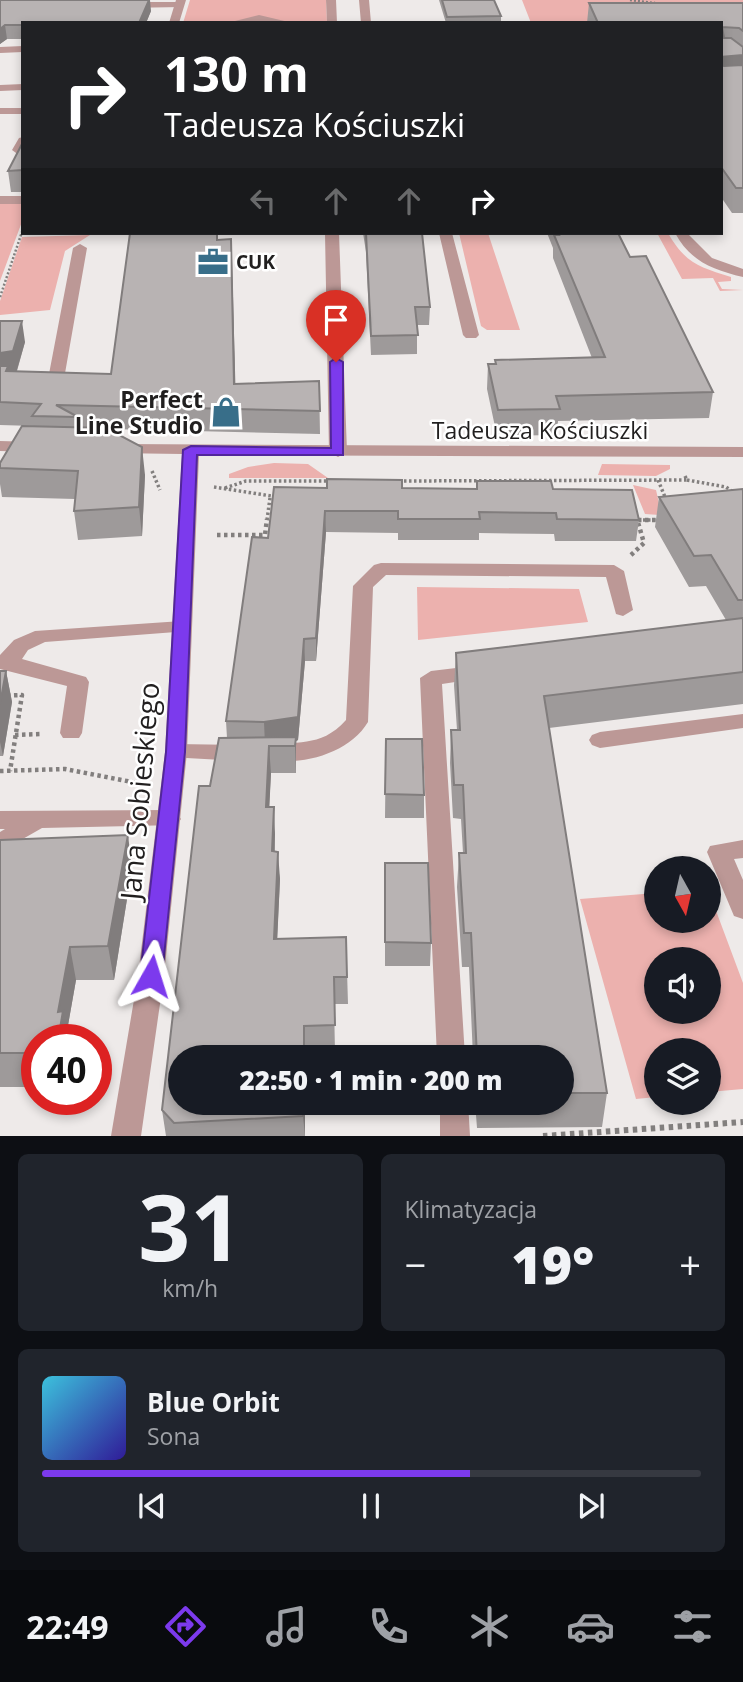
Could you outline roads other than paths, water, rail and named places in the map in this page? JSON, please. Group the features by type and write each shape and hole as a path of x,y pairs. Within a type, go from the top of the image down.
{"street":[{"path":"331,0 332,21"},
{"path":"364,0 366,21"},
{"path":"111,5 180,3 175,21"},
{"path":"243,21 259,18 276,21"},
{"path":"0,50 21,49"},
{"path":"0,88 21,88"},
{"path":"0,111 21,111"},
{"path":"0,200 21,200"},
{"path":"332,235 338,452"},
{"path":"445,235 471,335"},
{"path":"682,235 690,248 705,262 743,273"},
{"path":"0,381 56,379 80,248"},
{"path":"0,446 50,447"},
{"name":"Tadeusza Kościuszki","path":"100,449 743,452"},
{"name":"Jana Sobieskiego","path":"126,1136 151,976 176,752 191,450"},
{"path":"176,752 298,753 323,747 346,735 357,722 363,586 381,569 614,570 623,610"},
{"path":"71,733 78,682 4,662 21,645 43,636 182,627"},
{"path":"450,1045 431,678 499,670"},
{"path":"600,740 743,721"},
{"path":"0,820 169,819"},
{"path":"0,843 37,821"},
{"path":"743,849 719,852 743,909"},
{"path":"454,1115 455,1136"}],"place":[{"name":"CUK","path":"213,262"},
{"name":"Perfect Line Studio","path":"226,412"}]}
